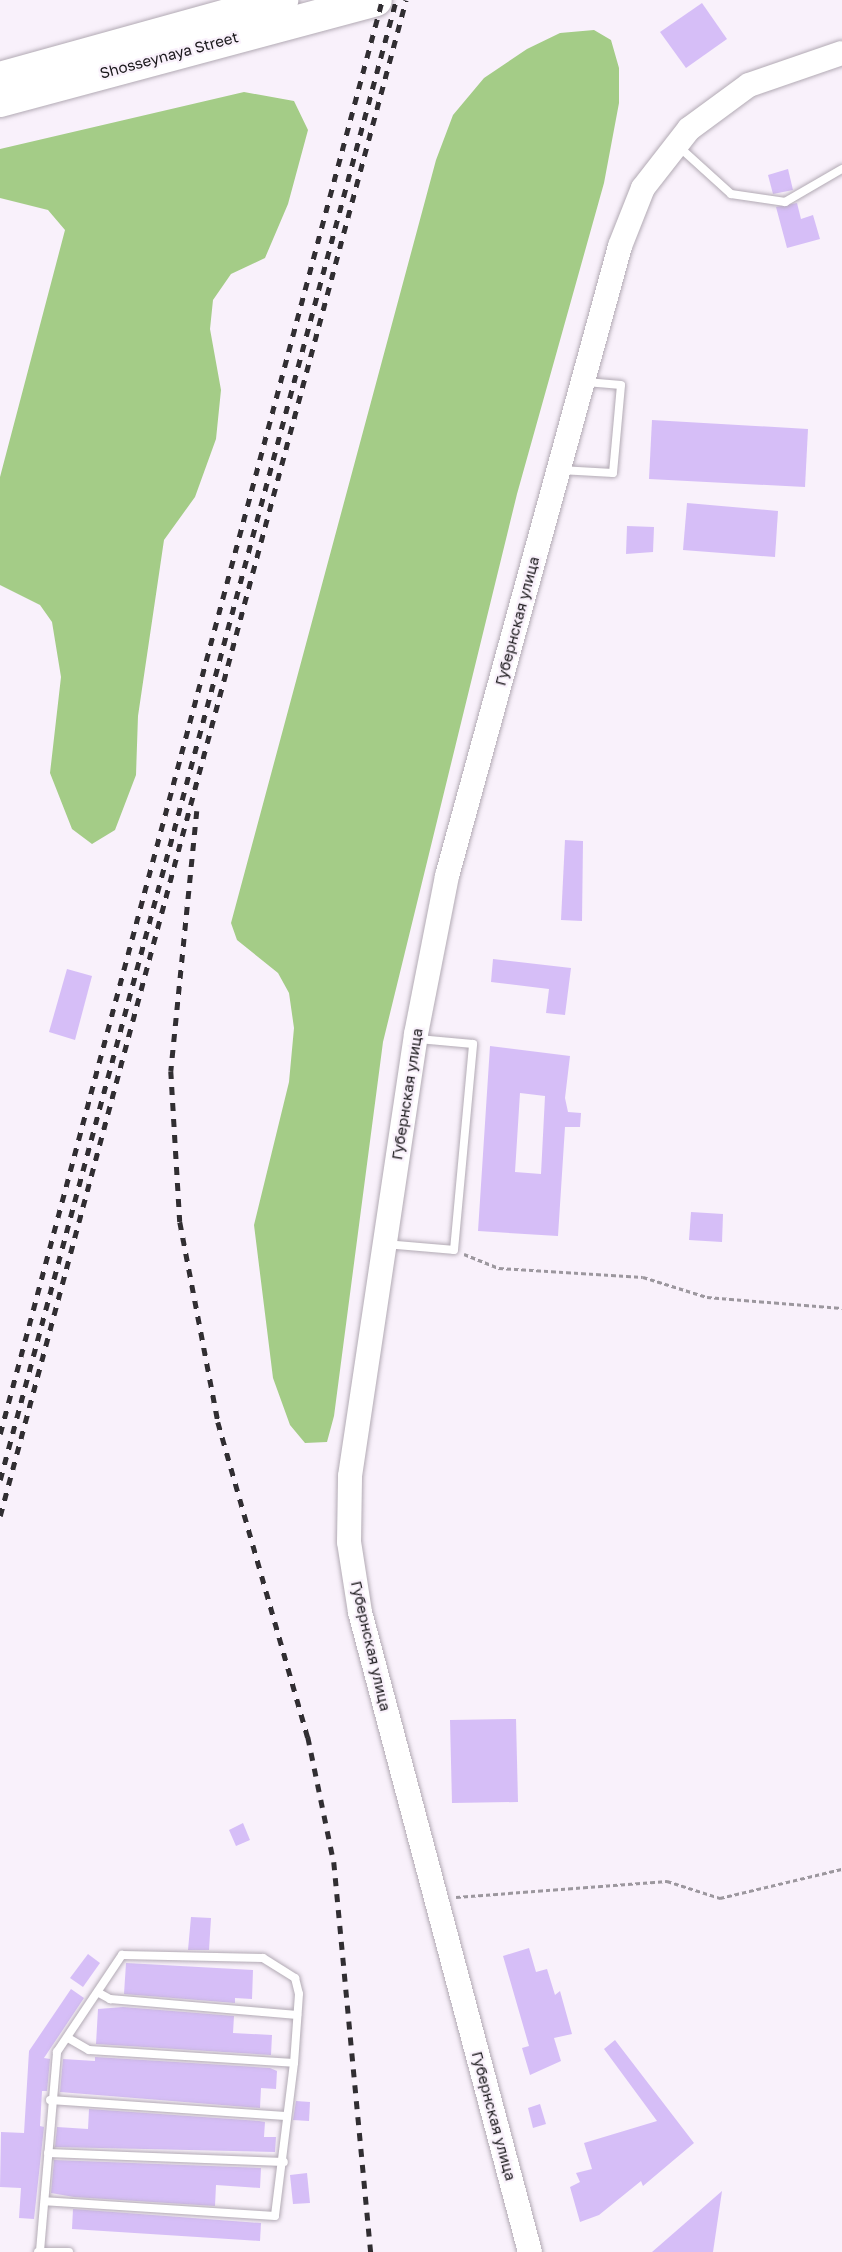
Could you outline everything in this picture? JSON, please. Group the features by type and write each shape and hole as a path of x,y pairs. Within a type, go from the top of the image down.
{"highway":[{"name":"Shosseynaya Street","path":"0,78 282,0"},
{"name":"Shosseynaya Street","path":"0,101 376,0"}],"main road":[{"name":"Губернская улица","path":"530,2252 360,1612 349,1542 350,1476 415,1039 447,876 620,246 643,188 689,129 749,85 842,53"}],"lane":[{"path":"676,145 731,194 785,202 842,169"},
{"path":"558,470 613,473 621,385 583,381"},
{"path":"384,1244 454,1250 473,1044 415,1039"},
{"path":"45,2201 275,2216 284,2162 285,2116 294,2063 297,2015 295,1978 262,1958 122,1955 99,1993 57,2052 50,2100 45,2201 39,2251 69,2252"},
{"path":"99,1993 110,1999 297,2015"},
{"path":"68,2038 89,2050 294,2063"},
{"path":"50,2100 285,2116"},
{"path":"48,2153 284,2162"}],"path":[{"path":"454,1250 499,1268 644,1278 707,1297 842,1308"},
{"path":"436,1899 667,1881 720,1898 842,1869"}],"green space":[{"path":"594,30 611,40 619,68 619,103 604,183 517,494 383,1042 334,1416 327,1442 305,1443 290,1425 273,1378 254,1225 289,1082 294,1028 289,993 278,973 237,940 231,923 436,160 453,115 484,78 527,49 560,33"},
{"path":"244,92 294,101 308,130 288,204 265,258 231,274 213,300 210,329 221,390 216,439 195,497 164,540 138,716 136,775 115,830 92,844 72,829 50,773 61,677 52,622 40,605 0,585 0,477 65,230 48,210 0,198 0,149"}],"building":[{"path":"702,3 727,39 686,68 660,32"},
{"path":"788,169 793,190 773,194 768,175"},
{"path":"797,203 801,219 813,215 820,239 787,248 776,207"},
{"path":"652,420 808,429 805,487 649,479"},
{"path":"687,503 778,511 775,557 683,550"},
{"path":"627,526 654,527 653,552 626,554"},
{"path":"565,840 583,841 582,921 561,920"},
{"path":"493,959 571,968 565,1015 546,1013 549,989 491,982"},
{"path":"67,969 92,976 75,1040 49,1032"},
{"path":"490,1046 570,1056 565,1098 568,1112 581,1113 580,1127 565,1127 558,1236 478,1231","holes":["520,1093 545,1096 541,1174 515,1172"]},
{"path":"691,1212 723,1214 722,1242 689,1240"},
{"path":"516,1719 518,1802 452,1803 450,1720"},
{"path":"243,1823 250,1840 236,1846 229,1830"},
{"path":"191,1917 211,1918 209,1950 188,1950"},
{"path":"529,1948 536,1972 547,1969 555,1995 560,1991 572,2034 554,2038 561,2061 530,2075 522,2048 529,2046 503,1956"},
{"path":"88,1954 100,1963 83,1987 70,1978"},
{"path":"126,1963 253,1970 252,1999 235,1998 235,2003 124,1994"},
{"path":"71,1989 84,1998 44,2058 50,2059 47,2091 42,2091 40,2126 44,2127 34,2219 19,2218 21,2188 0,2187 1,2132 24,2133 29,2051"},
{"path":"123,2007 234,2016 233,2033 272,2035 271,2055 96,2044 98,2009"},
{"path":"615,2040 694,2143 643,2186 641,2181 599,2215 580,2222 570,2187 580,2182 576,2173 592,2169 584,2143 657,2121 604,2049"},
{"path":"95,2057 270,2068 277,2071 276,2089 261,2088 260,2108 60,2092 63,2059 95,2061"},
{"path":"296,2101 310,2102 309,2121 293,2120"},
{"path":"540,2104 546,2124 533,2128 528,2108"},
{"path":"89,2109 265,2122 264,2137 276,2137 275,2152 55,2147 57,2127 88,2129"},
{"path":"54,2160 261,2168 260,2188 216,2185 215,2206 74,2197 51,2193"},
{"path":"307,2173 310,2203 293,2204 290,2175"},
{"path":"722,2191 713,2252 652,2252"},
{"path":"73,2209 261,2223 260,2241 72,2229"}],"railway":[{"path":"0,1434 382,0"},
{"path":"0,1480 396,0"},
{"path":"0,1516 406,0"},
{"path":"197,811 171,1071 180,1222 218,1422 308,1737 334,1862 371,2252"}]}
